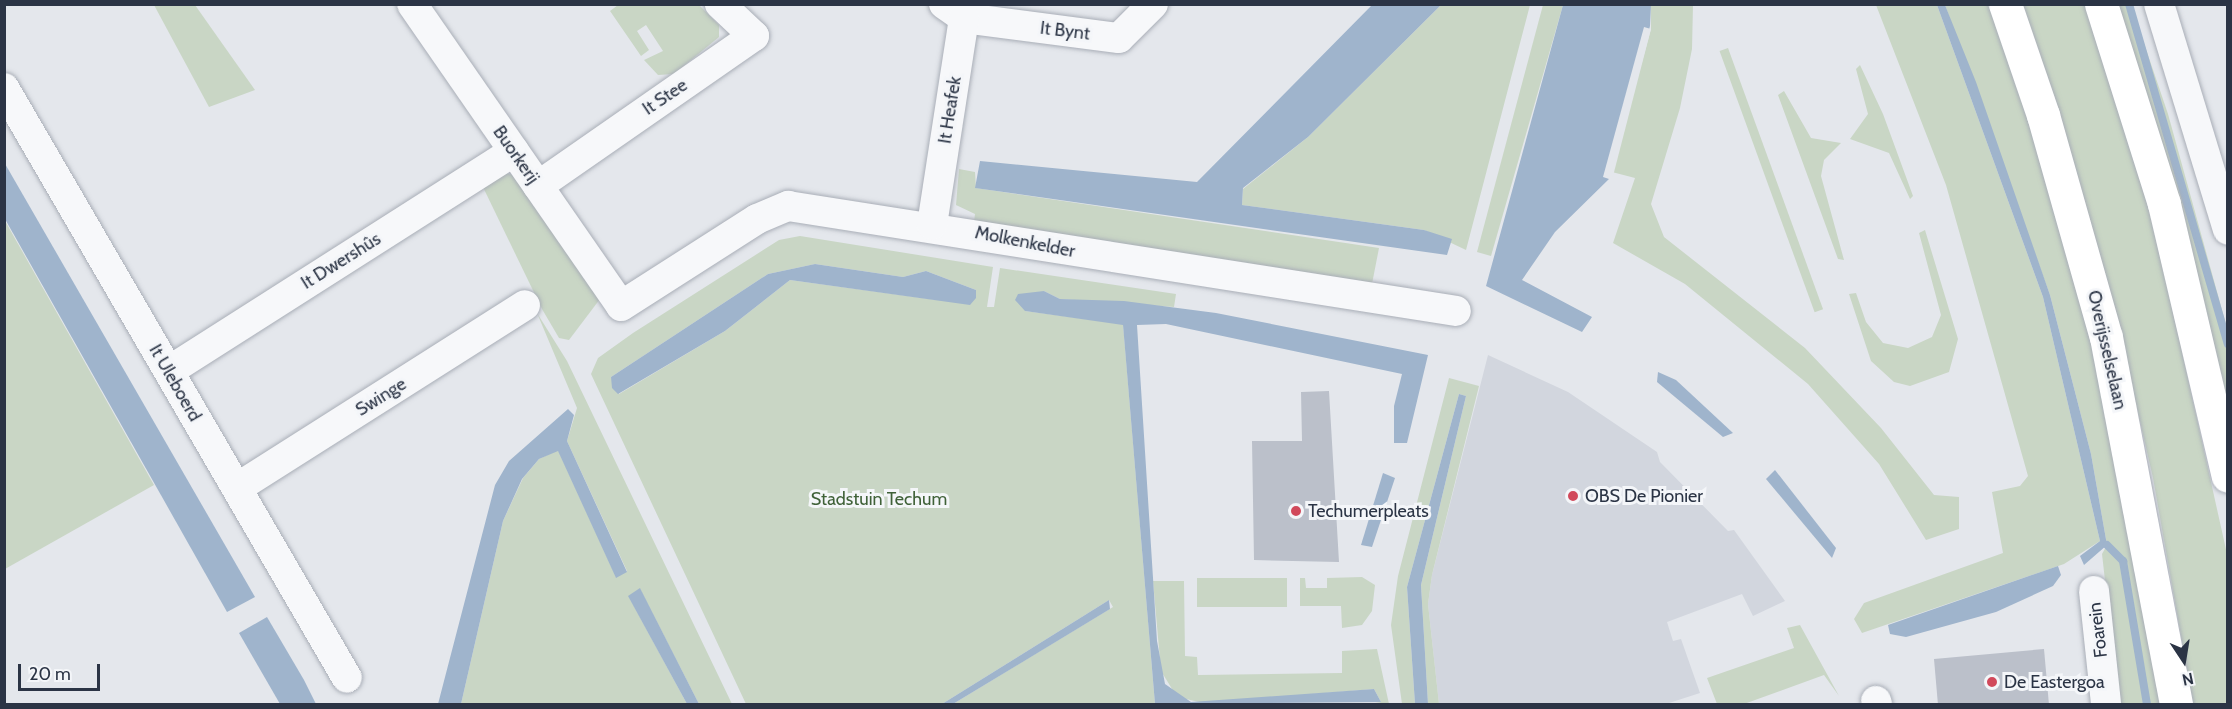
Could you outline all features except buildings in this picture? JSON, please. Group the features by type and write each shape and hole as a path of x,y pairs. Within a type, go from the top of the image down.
{"main road":[{"name":"Overijsselselaan","path":"2005,4 2043,115 2106,338 2176,705"},
{"path":"2101,4 2164,204 2228,476"}],"street":[{"name":"Buorkerij","path":"412,4 621,306"},
{"name":"It Stee","path":"538,186 754,36 720,4"},
{"name":"It Bynt","path":"954,11 1119,38 1153,4"},
{"path":"2160,4 2228,230"},
{"name":"It Heafek","path":"932,225 954,11"},
{"name":"It Uleboerd","path":"4,88 346,678"},
{"name":"It Dwershûs","path":"169,371 514,151"},
{"name":"Molkenkelder","path":"621,306 779,208 932,225 1456,311"},
{"name":"Swinge","path":"237,488 525,305"},
{"name":"Foarein","path":"2094,591 2106,705"}],"shaded area":[{"name":"OBS De Pionier","path":"1488,355 1568,392 1657,452 1660,462 1728,531 1734,530 1785,601 1753,616 1742,594 1667,622 1673,641 1681,639 1700,693 1666,704 1439,704 1428,604 1432,575"}],"green space":[{"path":"154,5 195,5 255,90 209,107"},
{"path":"618,5 699,5 719,25 719,37 674,74 658,75 644,60 663,51 646,25 637,31 649,50 641,56 610,11"},
{"path":"1441,5 1530,5 1466,250 1424,230 1242,205 1243,189 1308,137"},
{"path":"1543,5 1563,5 1491,256 1477,252"},
{"path":"1651,5 1693,5 1692,49 1680,108 1651,204 1664,237 1805,348 1881,428 1934,495 1959,497 1959,529 1926,540 1879,464 1808,384 1685,284 1613,243 1635,178 1612,172 1651,29"},
{"path":"1876,5 1937,5 2043,297 2100,541 2064,564 1862,633 1854,619 1864,603 2003,553 1992,492 2020,486 2028,476 1946,185"},
{"path":"1945,5 1990,5 2028,118 2092,343 2162,704 2119,704 2102,554 2107,545 2091,454 2050,295"},
{"path":"2022,5 2086,5 2150,208 2227,554 2227,704 2193,704 2153,478 2120,334 2059,110"},
{"path":"2115,5 2131,5 2168,114 2227,328 2227,405"},
{"path":"1728,48 1823,309 1815,312 1720,51"},
{"path":"1860,65 1883,114 1913,196 1910,199 1889,153 1850,139 1868,114 1856,69"},
{"path":"1784,91 1811,138 1841,143 1824,160 1821,176 1844,260 1838,259 1778,95"},
{"path":"959,169 975,172 976,188 1379,248 1372,284 974,222 975,214 956,205"},
{"path":"502,173 515,175 600,299 569,340 559,338 542,309 481,183"},
{"path":"4,219 154,485 5,569 4,569"},
{"path":"1925,230 1958,339 1949,372 1910,386 1894,382 1871,361 1849,294 1856,293 1866,322 1883,343 1908,348 1932,337 1941,315 1919,233"},
{"name":"Stadstuin Techum","path":"800,236 993,267 987,307 994,307 1000,268 1176,294 1174,307 1060,299 1044,291 1025,311 1123,324 1155,704 953,704 1113,607 1109,600 942,704 746,704 591,374 598,358 633,333 779,240","holes":["815,264 903,277 926,271 976,290 937,300 790,280 725,331 619,394 611,377 768,274"]},
{"path":"537,313 567,361 732,704 699,704 640,589 629,597 687,704 461,704 503,521 523,478 539,459 558,450 616,577 627,571 567,441 577,408"},
{"path":"1449,378 1479,386 1432,575 1428,604 1439,704 1428,704 1421,585 1466,396 1459,394 1407,587 1415,704 1402,704 1391,625 1398,576"},
{"path":"1362,577 1375,585 1372,611 1362,625 1342,628 1341,606 1300,606 1300,578 1305,578 1306,588 1327,588 1327,578"},
{"path":"1197,578 1287,578 1287,607 1197,607"},
{"path":"1153,581 1184,581 1185,656 1197,657 1198,675 1342,673 1342,651 1377,649 1389,704 1369,704 1381,702 1374,689 1204,703 1177,697 1161,671"},
{"path":"1800,625 1839,696 1824,675 1744,704 1717,704 1707,678 1794,648 1787,628"}],"water":[{"path":"1372,5 1441,5 1308,137 1243,188 1242,205 1424,230 1452,239 1447,255 975,188 980,161 1197,182"},
{"path":"1563,5 1651,5 1650,26 1610,178 1555,232 1522,280 1592,317 1582,332 1486,286"},
{"path":"1937,5 1945,5 1976,82 2050,295 2091,454 2107,545 2084,565 2080,556 2100,541 2043,297"},
{"path":"4,162 255,597 227,612 5,219"},
{"path":"815,264 903,277 926,271 976,290 976,298 970,305 790,280 725,331 618,394 612,388 611,377 768,274"},
{"path":"1044,291 1060,299 1124,301 1216,313 1428,355 1407,443 1394,443 1394,406 1402,374 1166,324 1137,325 1157,641 1165,684 1191,702 1374,689 1381,702 1155,704 1123,325 1025,311 1015,300 1018,294"},
{"path":"1658,372 1676,380 1733,433 1723,437 1657,382"},
{"path":"1459,394 1466,396 1421,585 1428,704 1415,704 1407,587"},
{"path":"568,409 574,415 567,441 627,572 616,578 558,451 539,459 522,479 503,521 461,704 438,704 495,485 509,461"},
{"path":"1775,470 1836,548 1832,558 1766,479"},
{"path":"1383,473 1395,478 1372,547 1361,545"},
{"path":"2058,566 2061,575 2053,586 1996,612 1906,637 1890,634 1888,625"},
{"path":"640,588 699,704 687,704 628,596"},
{"path":"1109,600 1110,609 953,704 942,704"},
{"path":"267,617 316,704 280,704 239,633"}],"pier":[{"path":"1644,27 1651,29 1612,180 1603,177"}],"waterway":[{"path":"2129,4 2228,344"},
{"path":"2107,545 2123,561 2147,704"}],"place":[{"name":"OBS De Pionier","path":"1573,496"},
{"name":"Techumerpleats","path":"1296,511"},
{"name":"De Eastergoa","path":"1992,682"}]}
